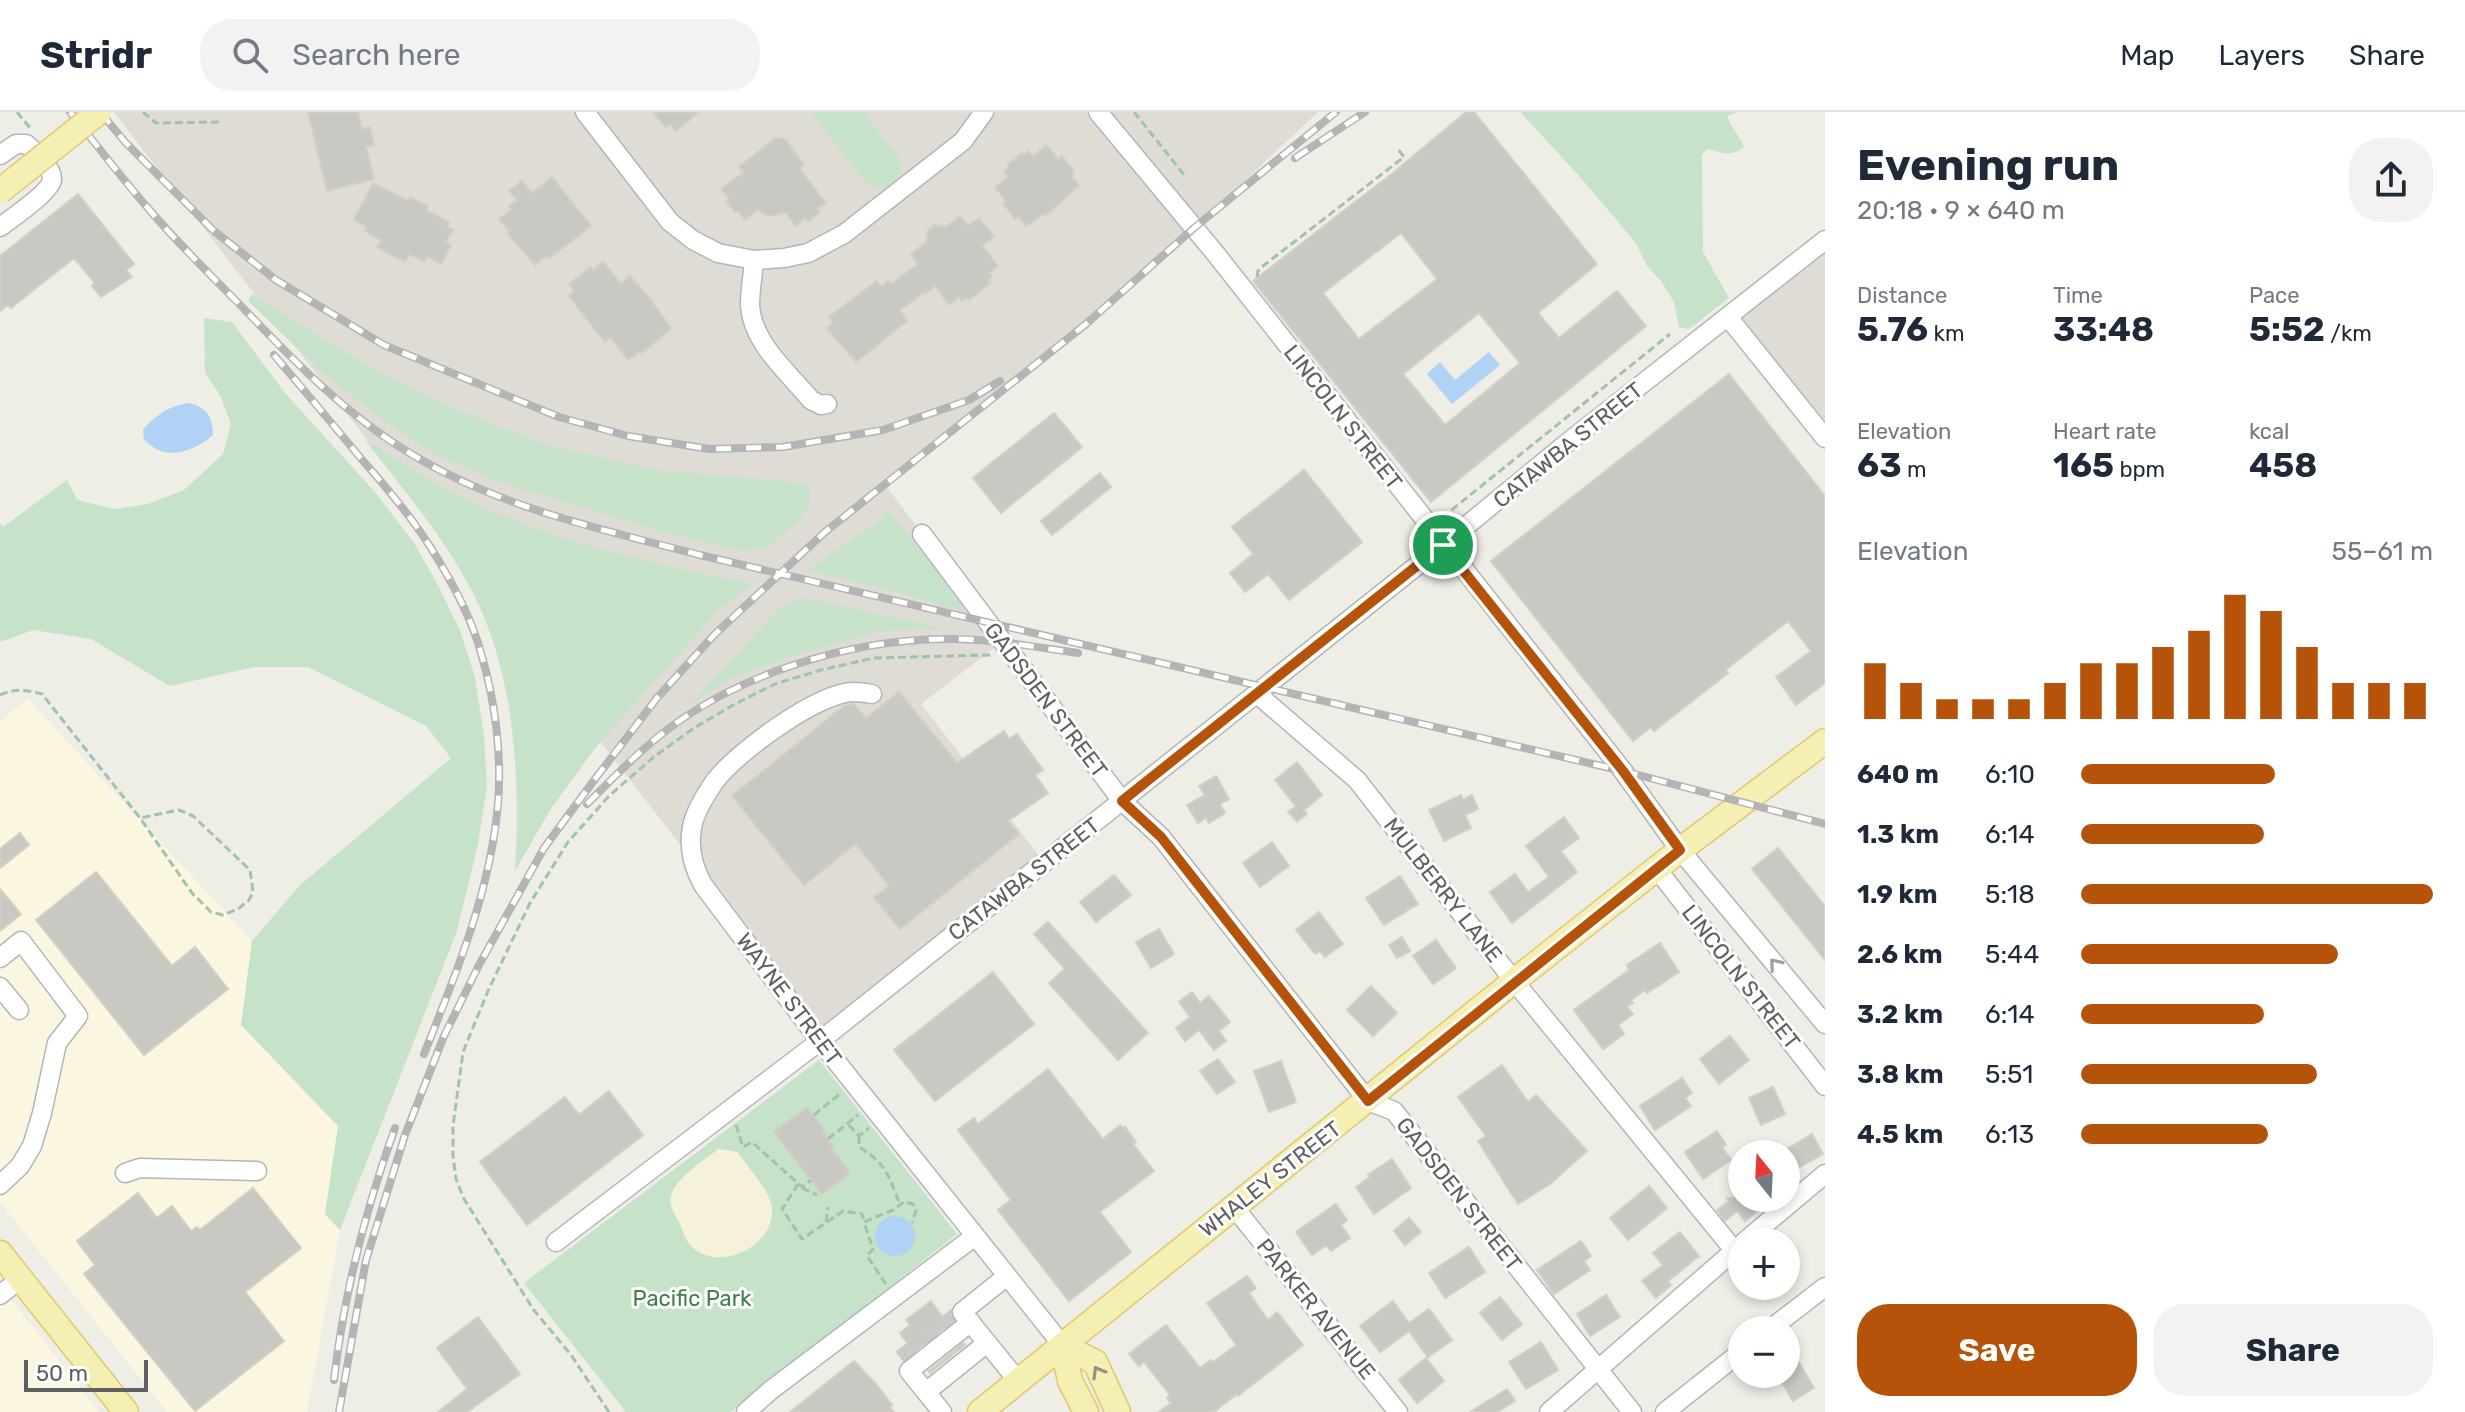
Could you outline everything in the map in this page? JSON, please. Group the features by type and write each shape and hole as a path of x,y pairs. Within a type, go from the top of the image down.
{"main road":[{"path":"0,191 99,112"},
{"name":"WHALEY STREET","path":"980,1412 1514,981 1825,741"},
{"path":"0,1253 126,1412"},
{"name":"WAYNE STREET","path":"1063,1346 1070,1381 1086,1412"},
{"name":"WAYNE STREET","path":"1063,1346 1095,1362 1118,1412"}],"street":[{"path":"585,112 670,222 693,240 718,253 754,260 808,253 844,234 963,141 984,112"},
{"name":"LINCOLN STREET","path":"1098,112 1215,253 1623,771 1680,850 1825,1024"},
{"path":"0,155 16,144 26,144 50,171 52,180 47,189 0,227"},
{"name":"CATAWBA STREET","path":"556,1242 820,1041 1825,240"},
{"path":"754,260 750,305 756,332 811,400 827,404"},
{"path":"1728,317 1825,438"},
{"name":"GADSDEN STREET","path":"922,534 1122,801 1161,837 1368,1101 1392,1109 1632,1412"},
{"name":"WAYNE STREET","path":"872,694 852,691 798,712 747,751 716,780 694,819 691,844 694,868 703,885 820,1041 1063,1346"},
{"name":"MULBERRY LANE","path":"1257,694 1357,780 1514,981 1728,1231"},
{"name":"LINCOLN STREET","path":"1657,869 1825,1086"},
{"path":"0,958 21,941 78,1016 57,1043 32,1146 20,1166 0,1185"},
{"path":"0,987 19,1010"},
{"path":"125,1173 140,1168 257,1171"},
{"path":"1760,1228 1825,1174"},
{"name":"PARKER AVENUE","path":"1234,1207 1398,1412"},
{"path":"746,1412 975,1236"},
{"path":"1549,1412 1728,1256"},
{"path":"1007,1276 962,1312 1019,1382"},
{"path":"0,1295 20,1279"},
{"path":"1787,1316 1825,1287"},
{"path":"942,1412 905,1365 971,1322"},
{"path":"926,1392 987,1343"},
{"path":"1665,1412 1728,1362"}],"path":[{"path":"143,112 156,123 219,122"},
{"path":"1134,112 1185,176"},
{"path":"1265,287 1256,275 1258,271 1404,157 1397,148"},
{"path":"609,1412 571,1355 533,1309 464,1199 456,1179 453,1126 463,1052 530,903 568,842 609,796 655,756 735,704 775,684 874,658 1012,655"},
{"path":"0,695 27,690 42,694 140,818 192,893 211,912 223,915 249,900 253,892 250,870 193,816 179,810 140,818"},
{"path":"814,1115 841,1093"},
{"path":"726,1112 736,1124 743,1147 752,1142 800,1186 817,1195"},
{"path":"828,1139 858,1115"},
{"path":"848,1124 859,1136 859,1147 869,1151 892,1180 900,1205"},
{"path":"859,1136 869,1128"},
{"path":"811,1180 800,1186 782,1209 802,1239 845,1210 862,1214 873,1249 867,1256 895,1297"},
{"path":"864,1222 904,1202 913,1204 923,1197"},
{"path":"912,1223 916,1211 913,1204"},
{"path":"826,1222 828,1207"},
{"path":"870,1241 877,1239"}],"shaded area":[{"path":"114,112 1318,112 1059,349 886,486 1003,641 921,704 1048,867 828,1036"},
{"path":"1825,233 1825,447 1720,316"},
{"path":"28,699 252,941 241,1025 338,1126 325,1214 340,1230 307,1412 167,1412 0,1202 0,721"},
{"path":"0,1285 99,1412 0,1412"}],"green space":[{"path":"811,112 863,112 897,155 902,166 897,178 888,186 877,188 865,182"},
{"path":"1520,112 1737,112 1727,116 1744,147 1730,153 1707,149 1702,155 1703,252 1729,298 1689,329 1679,327 1674,302 1647,266 1636,243"},
{"path":"252,294 376,371 453,408 547,445 662,471 785,481 810,487 810,506 793,526 767,547 741,551 667,533 500,482 434,454 386,422 323,373 248,301"},
{"path":"204,318 232,322 285,393 375,492 414,543 460,631 475,677 484,736 487,786 478,844 457,931 340,1230 325,1214 338,1126 241,1025 252,941 299,886 451,758 426,726 308,667 254,667 170,686 91,639 33,630 0,642 0,524 3,527 67,480 77,500 115,509 148,504 184,490 223,454 231,424 220,395 205,373"},
{"path":"365,440 462,497 543,531 647,561 753,584 718,611 596,747 550,810 515,871 517,806 513,740 509,707 493,642 482,612 458,566"},
{"path":"888,511 925,554 967,613 808,570 882,519"},
{"path":"800,597 941,628 880,631 802,653 729,679 690,705 776,612"},
{"name":"Pacific Park","path":"819,1060 957,1234 731,1412 626,1412 524,1283"}],"sand":[{"path":"718,1149 738,1152 769,1197 772,1218 767,1231 745,1251 717,1257 703,1254 689,1244 670,1200 674,1189 685,1176"}],"water":[{"path":"1489,352 1500,365 1452,404 1427,374 1440,362 1455,380"},
{"path":"188,403 207,413 213,435 196,446 175,453 159,450 144,440 143,430 152,420 169,409"},
{"path":"895,1216 909,1222 915,1236 909,1250 895,1256 881,1250 875,1236 881,1222"}],"building":[{"path":"308,112 358,112 362,129 370,127 374,145 366,147 374,179 327,191"},
{"path":"653,112 699,112 676,131 671,124 666,128"},
{"path":"1466,112 1474,112 1597,264 1538,313 1559,338 1617,291 1646,326 1431,502 1253,281","holes":["1401,233 1437,279 1359,339 1323,293","1479,313 1520,363 1445,425 1403,374"]},
{"path":"775,138 785,139 804,165 799,168 826,203 817,209 820,212 796,226 786,213 769,216 757,210 745,220 726,201 729,199 721,189 744,172 739,167"},
{"path":"1047,145 1058,159 1062,156 1079,186 1046,215 1026,226 1018,216 1015,219 995,187 1008,177 1004,171 1009,168 1007,165 1022,153 1024,155 1029,151 1033,156"},
{"path":"552,177 591,226 549,259 546,256 535,265 499,219 512,209 509,206 517,200 509,191 522,181 532,193"},
{"path":"373,183 408,201 410,197 428,206 426,210 449,222 447,227 453,229 446,242 451,245 441,264 427,256 424,261 409,254 405,262 377,247 381,240 354,220"},
{"path":"78,194 134,264 126,270 132,277 101,297 92,286 95,283 74,258 11,308 8,305 0,311 0,256"},
{"path":"960,216 968,226 979,218 994,237 982,246 998,266 989,273 991,283 969,300 962,301 959,297 949,305 935,286 924,292 900,310 907,321 856,362 827,328 833,323 829,317 877,281 881,286 888,281 891,284 918,264 911,254 926,242 928,230 934,225 946,227"},
{"path":"603,262 621,284 630,276 671,328 641,354 639,352 628,360 610,337 605,342 569,296 574,291 569,284"},
{"path":"1729,374 1825,496 1825,683 1796,705 1776,677 1811,651 1788,621 1654,731 1651,727 1633,741 1491,561"},
{"path":"1054,413 1082,447 1001,513 973,478"},
{"path":"1304,470 1362,542 1289,600 1268,574 1245,592 1230,573 1253,554 1232,527"},
{"path":"1100,473 1111,487 1052,535 1041,521"},
{"path":"899,692 957,763 1004,731 1009,739 1017,734 1043,770 1035,775 1048,793 1008,821 1019,834 900,929 874,898 889,886 856,844 804,885 732,796 844,706 854,704 866,718"},
{"path":"1297,762 1322,795 1304,810 1307,814 1297,822 1288,812 1296,806 1275,780"},
{"path":"1216,776 1229,799 1220,804 1225,813 1209,823 1206,818 1198,823 1187,805 1205,795 1199,786"},
{"path":"1461,795 1463,800 1472,795 1478,809 1465,815 1471,828 1444,841 1429,810"},
{"path":"1564,817 1579,838 1561,851 1577,872 1512,923 1490,892 1515,874 1528,892 1549,877 1526,846"},
{"path":"20,833 29,845 0,868 0,849"},
{"path":"1272,842 1289,866 1260,887 1243,863"},
{"path":"1778,848 1825,906 1825,960 1752,869"},
{"path":"96,872 172,966 195,947 228,989 144,1055 36,920"},
{"path":"1114,875 1131,895 1096,922 1080,902"},
{"path":"1400,876 1418,904 1384,925 1366,898"},
{"path":"0,889 21,914 0,931"},
{"path":"1319,912 1343,944 1325,957 1320,951 1315,954 1296,930"},
{"path":"1048,922 1148,1033 1118,1060 1049,983 1065,969 1034,934"},
{"path":"1159,929 1174,954 1151,968 1136,942"},
{"path":"1402,937 1410,951 1397,958 1389,945"},
{"path":"1436,940 1456,968 1433,984 1413,956"},
{"path":"1660,943 1679,972 1631,1000 1633,1003 1627,1006 1633,1014 1618,1025 1624,1034 1603,1049 1574,1010 1629,970 1627,965"},
{"path":"993,972 1034,1024 935,1101 894,1050"},
{"path":"1371,986 1397,1013 1373,1036 1347,1010"},
{"path":"1192,992 1200,1003 1209,996 1230,1022 1219,1031 1226,1041 1214,1050 1199,1030 1185,1041 1176,1028 1190,1017 1179,1002"},
{"path":"1730,1036 1749,1060 1719,1084 1700,1059"},
{"path":"1218,1059 1235,1082 1217,1094 1200,1071"},
{"path":"1281,1061 1296,1102 1269,1112 1254,1071"},
{"path":"1502,1065 1528,1102 1536,1095 1587,1151 1550,1184 1518,1204 1478,1141 1486,1136 1458,1097"},
{"path":"1048,1069 1103,1139 1120,1125 1125,1127 1136,1142 1133,1144 1154,1171 1100,1212 1131,1252 1069,1301 998,1210 1011,1200 958,1130 974,1118 978,1124"},
{"path":"1682,1078 1692,1093 1685,1098 1691,1106 1655,1130 1640,1106"},
{"path":"1773,1087 1785,1114 1761,1125 1749,1098"},
{"path":"609,1091 643,1135 527,1225 480,1162 565,1097 579,1115"},
{"path":"807,1107 850,1173 822,1194 774,1132"},
{"path":"1717,1131 1726,1145 1722,1147 1728,1162 1703,1179 1685,1152"},
{"path":"1812,1134 1823,1154 1800,1167 1800,1141"},
{"path":"1392,1159 1411,1188 1374,1214 1356,1187"},
{"path":"1649,1186 1667,1208 1628,1240 1610,1218"},
{"path":"253,1188 301,1248 245,1292 284,1341 195,1411 84,1274 95,1265 77,1241 138,1193 157,1218 172,1206 191,1231 197,1227 200,1230"},
{"path":"1728,1202 1728,1212 1736,1212 1725,1221 1717,1210"},
{"path":"1336,1204 1347,1220 1341,1225 1350,1238 1331,1251 1326,1245 1312,1255 1296,1232"},
{"path":"1738,1212 1756,1212 1745,1221"},
{"path":"1409,1218 1421,1232 1405,1245 1394,1231"},
{"path":"1680,1232 1699,1256 1668,1281 1671,1285 1656,1298 1642,1281 1663,1265 1653,1253"},
{"path":"1581,1241 1591,1256 1584,1261 1590,1270 1554,1294 1537,1270"},
{"path":"1469,1247 1485,1272 1445,1298 1429,1273"},
{"path":"1247,1276 1256,1288 1249,1293 1268,1320 1277,1312 1303,1345 1214,1412 1159,1412 1171,1403 1167,1398 1170,1395 1144,1362 1139,1366 1129,1354 1166,1325 1200,1368 1211,1360 1213,1362 1236,1345 1207,1303"},
{"path":"1606,1295 1620,1317 1590,1336 1577,1314"},
{"path":"1500,1297 1522,1324 1502,1340 1480,1313"},
{"path":"931,1301 948,1325 914,1352 900,1333 910,1325 906,1320"},
{"path":"1393,1301 1409,1323 1429,1309 1452,1340 1428,1357 1409,1331 1380,1352 1360,1326"},
{"path":"478,1317 520,1374 467,1412 438,1412 467,1389 437,1348"},
{"path":"1541,1342 1558,1370 1526,1389 1509,1362"},
{"path":"963,1343 965,1345 930,1373 929,1371"},
{"path":"1426,1358 1444,1381 1417,1403 1399,1380"},
{"path":"854,1361 876,1384 894,1412 790,1412"},
{"path":"1800,1364 1814,1388 1793,1401 1785,1388 1800,1388"},
{"path":"1507,1389 1515,1401 1497,1412 1470,1412"}],"tunnel":[{"path":"901,1359 962,1312"}],"railway":[{"path":"70,112 171,234 324,388 364,422 408,452 477,488 550,514 700,555 1623,771 1825,824"},
{"path":"100,112 126,143 214,231 276,280 384,345 559,417 628,436 709,449 783,447 883,430 969,400 1000,381"},
{"path":"339,1412 366,1260 405,1135 444,1036 479,965 544,848 657,698 714,635 825,532 1086,324 1194,228 1336,112"},
{"path":"1295,158 1365,112"},
{"path":"274,355 391,493 431,548 472,625 490,689 499,766 494,835 480,900 424,1054"},
{"path":"587,804 658,737 688,715 756,679 793,665 869,646 944,639 994,641 1078,653"},
{"path":"334,1380 357,1252 395,1128"}],"route":[{"path":"1443,545 1623,771 1680,850 1368,1101 1161,837 1122,801 1443,545"}]}
